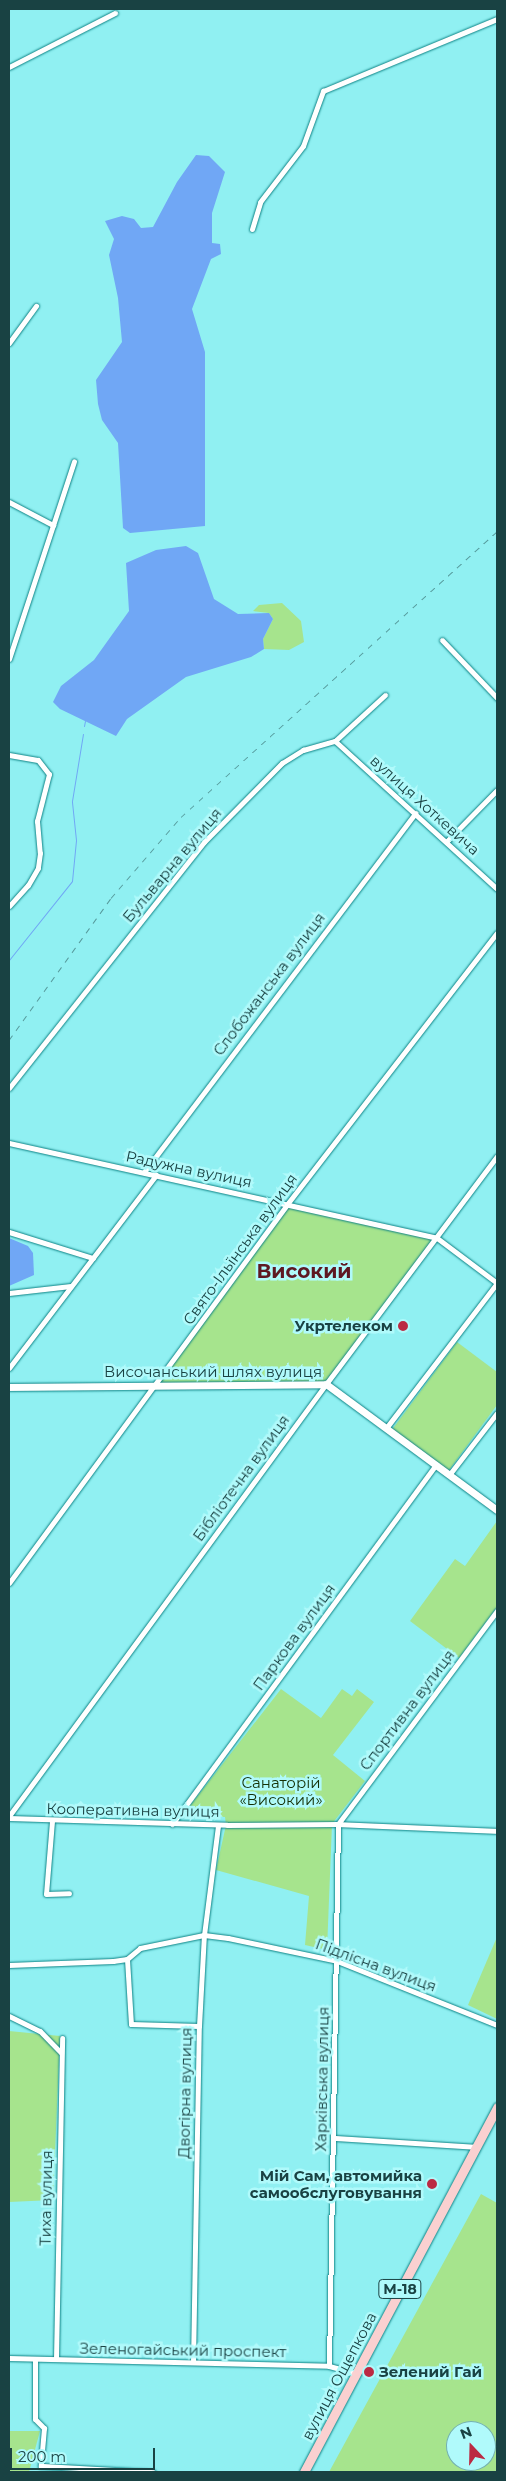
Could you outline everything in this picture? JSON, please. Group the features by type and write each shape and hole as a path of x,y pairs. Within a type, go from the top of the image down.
{"highway":[{"name":"вулиця Ощепкова","path":"304,2472 497,2107"}],"street":[{"path":"9,67 115,13"},
{"path":"252,229 260,202 303,146 323,91 497,19"},
{"path":"9,343 36,306"},
{"path":"9,659 74,461"},
{"path":"9,502 52,525"},
{"path":"442,640 497,698"},
{"name":"Бульварна вулиця","path":"9,1088 204,842 282,763 303,750 335,741 385,695"},
{"name":"вулиця Хоткевича","path":"335,741 497,889"},
{"path":"9,754 43,763 49,774 38,811 38,868 28,885 9,906"},
{"path":"446,841 497,790"},
{"name":"Слобожанська вулиця","path":"144,1172 416,813"},
{"name":"Свято-Ільїнська вулиця","path":"9,1583 288,1203 497,934"},
{"name":"Радужна вулиця","path":"9,1143 288,1203 437,1238 497,1282"},
{"name":"Бібліотечна вулиця","path":"9,1817 326,1384 497,1156"},
{"path":"9,1368 156,1175"},
{"path":"9,1232 93,1258"},
{"path":"386,1428 497,1282"},
{"path":"9,1294 71,1286"},
{"name":"Височанський шлях вулиця","path":"9,1387 326,1384 497,1510"},
{"path":"449,1475 497,1413"},
{"name":"Паркова вулиця","path":"172,1824 436,1465"},
{"name":"Спортивна вулиця","path":"338,1824 497,1611"},
{"name":"Кооперативна вулиця","path":"9,1817 52,1822 218,1825 338,1824 497,1831"},
{"path":"52,1822 46,1894 69,1893"},
{"name":"Харківська вулиця","path":"329,2366 338,1824"},
{"name":"Двогірна вулиця","path":"193,2362 199,2026 204,1935 218,1825"},
{"name":"Підлісна вулиця","path":"9,1965 128,1959 140,1948 204,1935 302,1951 337,1961 497,2025"},
{"path":"128,1959 131,2024 199,2026"},
{"path":"9,2016 40,2031 61,2054"},
{"name":"Тиха вулиця","path":"56,2359 62,2038"},
{"path":"334,2138 476,2147"},
{"name":"Зеленогайський проспект","path":"9,2358 329,2366 356,2373"},
{"path":"35,2359 35,2418 44,2428 41,2466 153,2472"}],"green space":[{"path":"282,603 301,621 304,642 289,650 264,649 263,639 273,619 269,613 253,611 259,605"},
{"path":"288,1203 437,1238 326,1384 156,1385"},
{"path":"457,1342 497,1372 497,1405 447,1473 391,1431"},
{"path":"497,1521 497,1607 459,1658 410,1621 455,1559 465,1566"},
{"name":"Санаторій «Високий»","path":"281,1689 321,1718 342,1689 352,1696 357,1689 374,1702 333,1755 365,1781 332,1824 327,1950 305,1945 309,1896 216,1870 226,1825 225,1817 182,1816"},
{"path":"497,1937 497,2019 468,2005"},
{"path":"9,2031 60,2036 53,2200 9,2202"},
{"path":"481,2194 497,2203 497,2472 329,2472"},
{"path":"9,2431 40,2431 29,2472 9,2472"}],"water":[{"path":"196,155 209,156 225,172 212,213 212,243 220,244 221,254 211,259 192,309 205,352 205,526 130,533 123,528 118,443 102,420 98,404 96,380 122,342 118,298 109,255 114,239 105,221 122,216 134,219 141,228 153,227 177,182"},
{"path":"186,546 198,553 214,599 238,614 269,613 273,619 263,639 264,649 251,657 186,677 127,719 116,736 60,709 53,702 61,686 94,660 129,611 126,563 156,550"},
{"path":"9,1238 28,1246 33,1253 34,1275 9,1286"}],"waterway":[{"path":"84,726 85,721"},
{"path":"9,960 72,881 76,840 72,801 83,734"}],"railway":[{"path":"9,1040 111,898 181,817 497,531"}],"place":[{"name":"Укртелеком","path":"403,1326"},
{"name":"Мій Сам, автомийка самообслуговування","path":"432,2184"},
{"name":"Зелений Гай","path":"369,2372"}],"district":[{"name":"Високий","path":"304,1271"}]}
